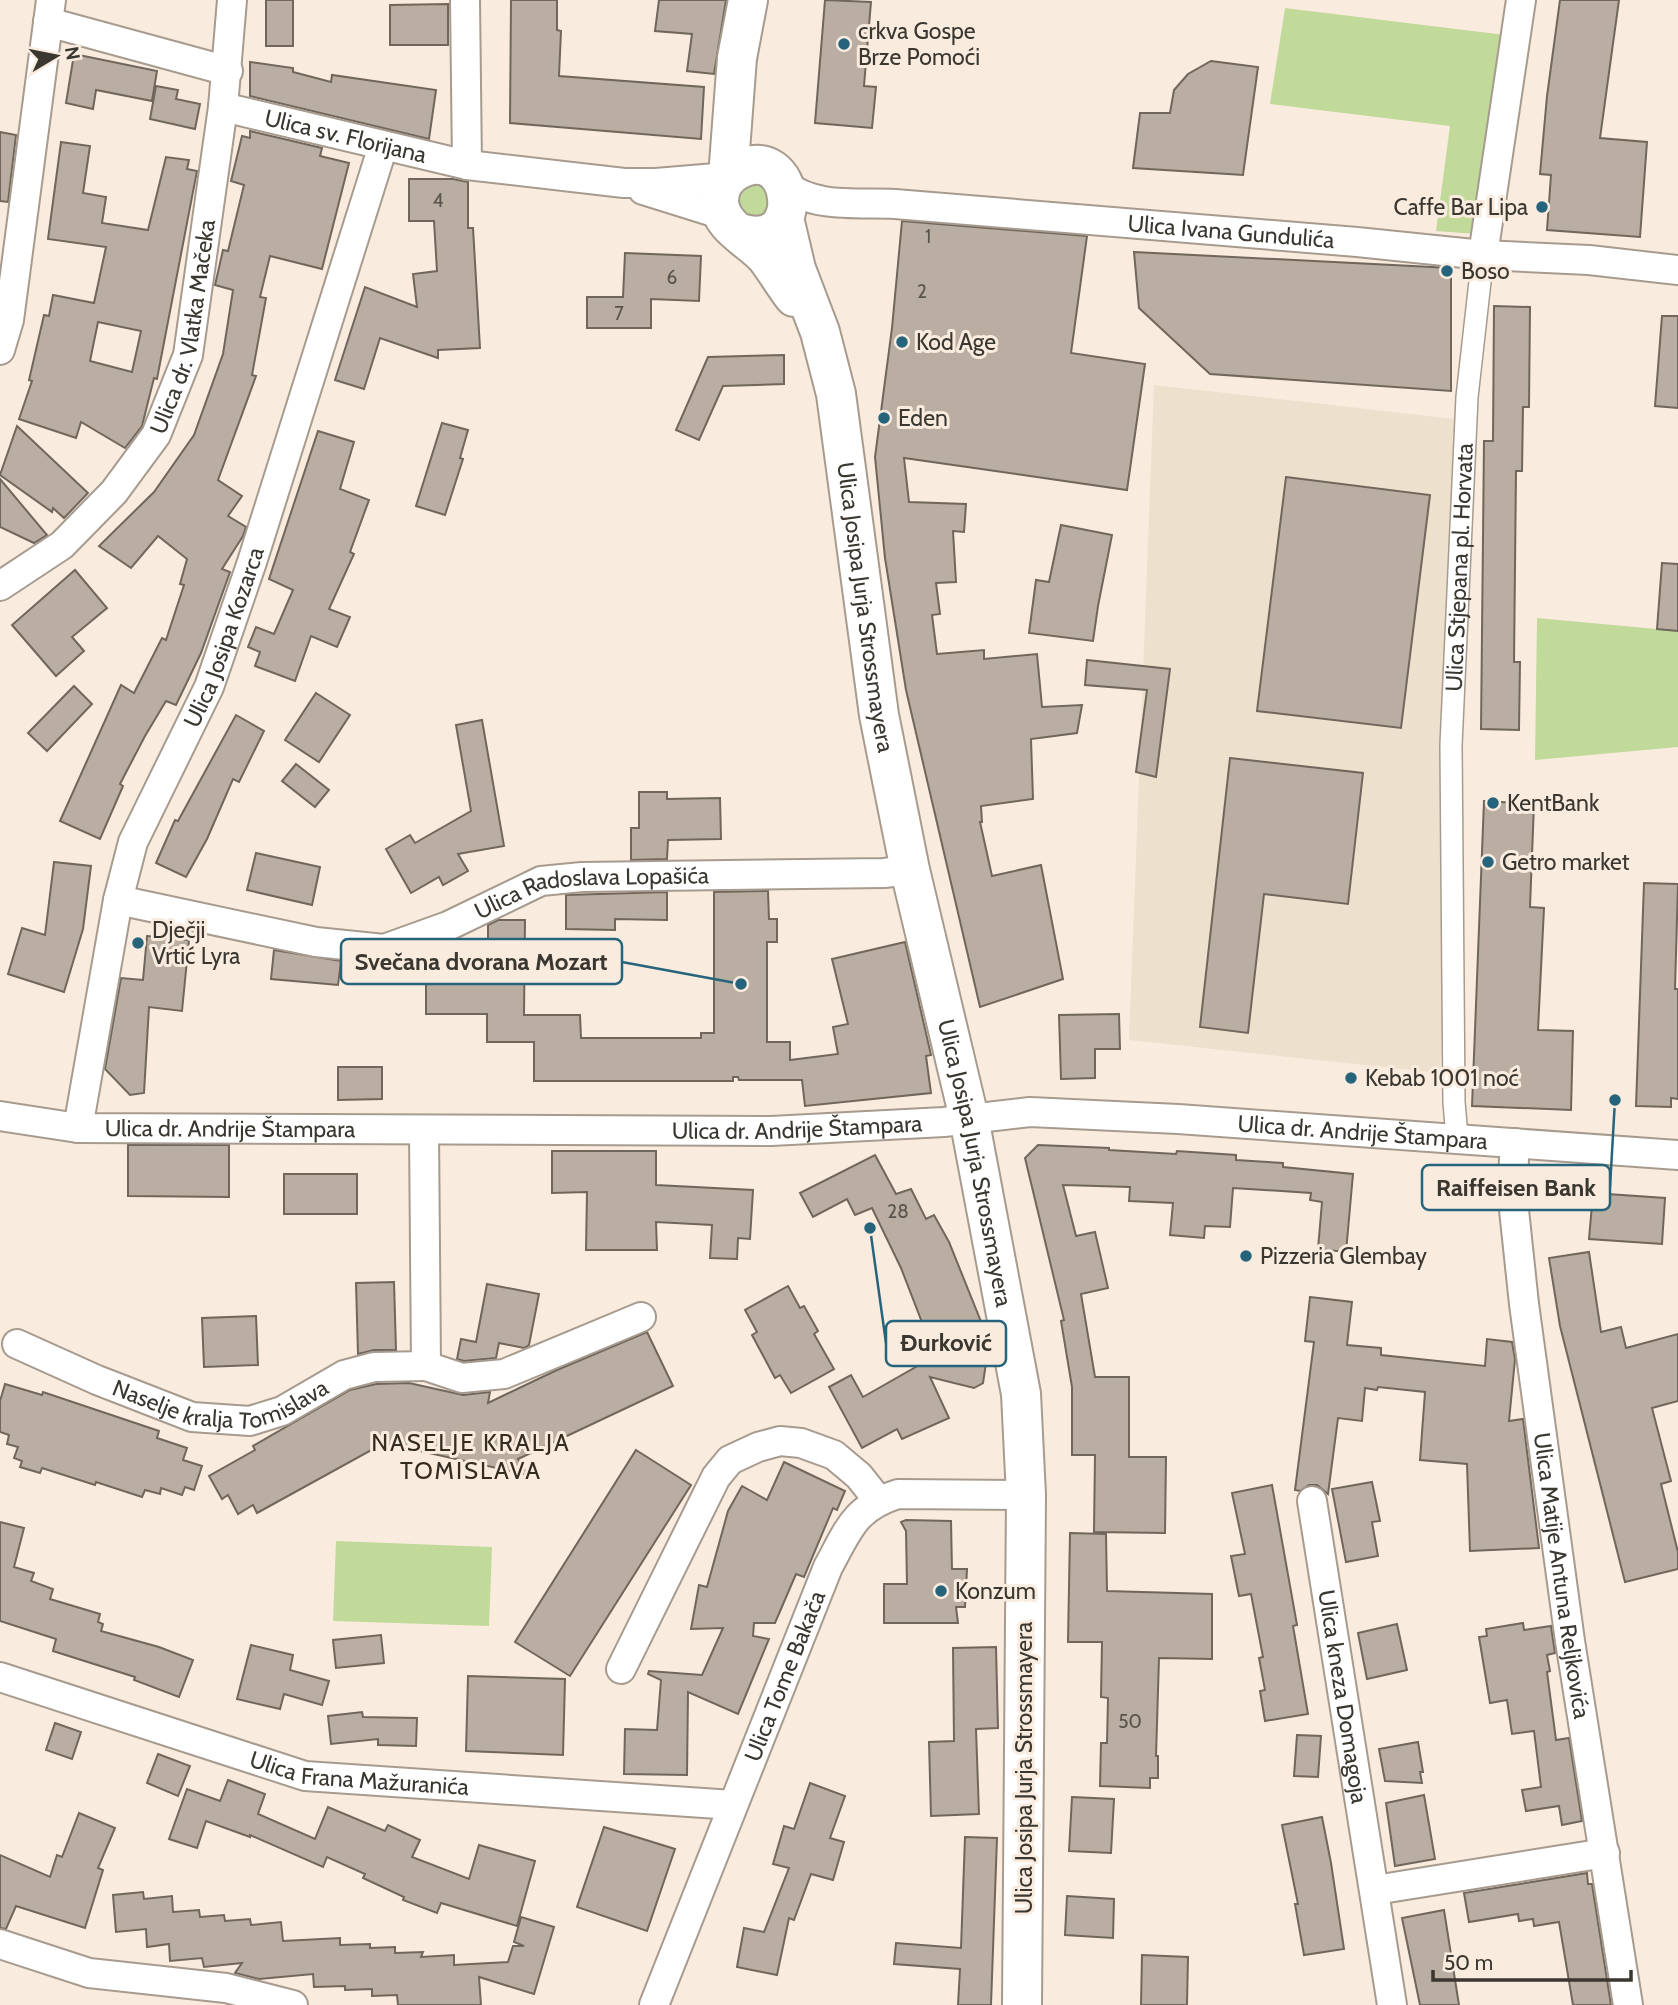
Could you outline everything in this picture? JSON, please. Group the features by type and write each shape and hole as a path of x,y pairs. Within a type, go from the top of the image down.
{"main road":[{"path":"732,224 757,236 779,225 765,187 737,58 748,0"},
{"path":"763,0 756,131 765,187"},
{"path":"765,187 719,195 732,224 765,257 820,332"},
{"name":"Ulica Josipa Jurja Strossmayera","path":"765,187 820,332 836,394 879,715 911,870 969,1118 1021,1394 1026,1495 1022,2005"}],"street":[{"name":"Ulica dr. Vlatka Mačeka","path":"0,586 62,545 114,492 156,435 188,355 228,71 232,0"},
{"path":"466,0 467,165"},
{"name":"Ulica Stjepana pl. Horvata","path":"1457,1138 1454,1102 1451,745 1467,397 1483,255 1521,0"},
{"path":"0,350 9,320 49,11 228,71"},
{"name":"Ulica sv. Florijana","path":"223,107 467,165 624,183"},
{"name":"Ulica Josipa Kozarca","path":"78,1128 118,900 133,842 209,687 256,550 383,146"},
{"path":"624,183 765,187"},
{"path":"624,183 732,224"},
{"name":"Ulica Ivana Gundulića","path":"765,187 824,201 908,205 1483,255 1590,260 1678,270"},
{"name":"Ulica Radoslava Lopašića","path":"118,900 316,942 384,949 448,926 541,881 582,877 871,873 911,870"},
{"name":"Ulica dr. Andrije Štampara","path":"0,1116 78,1128 771,1131 944,1122 1030,1112 1178,1119 1678,1155"},
{"path":"424,1130 426,1366"},
{"name":"Ulica Matije Antuna Reljkovića","path":"1515,1143 1513,1191 1524,1304 1570,1641 1628,2005"},
{"name":"Naselje kralja Tomislava","path":"17,1344 97,1380 192,1417 250,1421 282,1412 344,1375 374,1367 426,1366 462,1378 505,1374 641,1317"},
{"path":"621,1669 716,1476 730,1460 758,1447 780,1441 801,1443 834,1455 859,1476 877,1500 898,1494 1026,1495"},
{"name":"Ulica Tome Bakača","path":"654,2005 828,1567 860,1512 877,1500"},
{"name":"Ulica kneza Domagoja","path":"1312,1501 1392,2005"},
{"name":"Ulica Frana Mažuranića","path":"0,1677 305,1776 733,1805"},
{"path":"1375,1890 1605,1853"},
{"path":"0,1944 89,1973 226,1988 293,2005"}],"shaded area":[{"path":"1154,385 1473,421 1440,1073 1129,1040"}],"green space":[{"path":"1285,8 1505,35 1476,234 1436,231 1450,126 1270,104"},
{"path":"753,185 764,186 772,211 752,219 740,206 739,201 743,193"},
{"path":"1537,618 1678,631 1678,747 1535,760"},
{"path":"336,1541 492,1547 489,1626 333,1621"}],"building":[{"path":"266,0 293,0 293,46 266,46"},
{"path":"511,0 557,0 557,30 561,31 559,76 704,87 701,139 510,123"},
{"path":"659,0 726,0 714,74 687,71 692,34 655,31"},
{"name":"crkva Gospe Brze Pomoći","path":"825,0 871,2 864,86 876,87 872,128 815,123"},
{"path":"1560,0 1619,0 1600,138 1647,142 1640,237 1547,230 1551,175 1540,174"},
{"path":"448,4 448,45 390,45 390,5"},
{"path":"74,54 157,71 152,101 96,90 93,109 66,103"},
{"path":"1211,61 1258,67 1243,175 1133,168 1140,113 1170,113 1174,90 1188,74"},
{"path":"250,62 293,68 293,72 331,82 332,75 436,90 429,139 250,96"},
{"path":"156,86 178,90 176,99 200,104 195,129 150,119"},
{"path":"250,131 322,148 320,156 349,163 322,269 270,256 260,297 266,298 252,375 256,376 218,480 242,496 228,516 246,527 222,569 230,572 201,653 176,705 166,701 145,736 120,784 123,786 100,839 60,821 121,685 134,693 162,638 166,640 184,585 180,584 187,559 158,536 131,568 99,546 154,492 194,435 223,354 233,290 215,285 223,250 228,251 244,185 231,181 242,136 250,138"},
{"path":"0,132 16,135 8,202 0,201"},
{"path":"61,142 90,146 83,193 106,197 102,223 148,230 166,157 189,160 187,169 197,171 157,379 154,378 142,426 125,448 81,422 76,438 19,419 32,381 29,380 44,315 49,316 53,295 94,303 106,247 48,239","holes":["98,322 141,331 132,372 90,361"]},
{"path":"409,179 453,179 468,182 468,228 473,228 480,348 438,350 438,358 380,338 364,389 335,380 365,287 417,307 413,274 437,271 434,221 409,221"},
{"path":"902,221 1087,236 1071,353 1145,364 1127,490 904,458 909,502 966,504 964,532 953,531 956,582 936,583 940,614 932,615 937,654 984,650 984,659 1037,654 1042,707 1082,705 1077,733 1031,739 1033,799 981,806 980,822 992,876 1041,865 1063,979 980,1007 906,690 885,558 875,457 892,328"},
{"path":"1134,252 1451,268 1451,391 1210,374 1139,308"},
{"path":"625,253 701,256 699,301 651,299 651,328 587,328 587,297 623,297"},
{"path":"1494,306 1530,307 1529,407 1523,407 1522,471 1516,471 1514,662 1520,662 1519,730 1481,729 1484,441 1493,441"},
{"path":"1662,316 1678,316 1678,408 1655,406"},
{"path":"784,355 784,384 723,386 699,440 676,430 708,357"},
{"path":"442,423 468,430 460,458 463,459 445,515 416,506"},
{"path":"17,426 88,493 64,518 53,508 52,512 0,475"},
{"path":"318,431 354,442 340,489 369,500 350,552 354,554 329,609 350,617 337,647 311,636 295,681 255,666 260,652 248,647 256,627 274,634 293,590 269,579"},
{"path":"1286,477 1430,495 1401,728 1257,711"},
{"path":"0,479 47,535 34,543 0,527"},
{"path":"1061,525 1112,535 1093,641 1029,633 1036,580 1049,582"},
{"path":"1662,563 1678,564 1678,631 1657,629"},
{"path":"75,570 107,608 72,637 84,651 56,676 12,625"},
{"path":"1087,660 1170,669 1156,777 1136,772 1147,690 1085,685"},
{"path":"74,686 92,704 47,751 28,733"},
{"path":"316,693 350,715 319,762 285,740"},
{"path":"236,715 264,731 239,782 233,779 207,839 186,877 156,863 175,820 178,821"},
{"path":"482,720 504,846 458,854 468,871 443,885 439,877 411,893 386,849 410,835 415,843 471,811 456,725"},
{"path":"1230,758 1363,773 1348,904 1264,894 1248,1033 1200,1027"},
{"path":"296,764 329,790 315,807 282,781"},
{"path":"639,792 667,792 667,799 720,798 721,839 668,840 667,859 631,860 631,828 639,828"},
{"path":"1484,801 1534,804 1530,907 1544,908 1538,1030 1573,1031 1571,1110 1472,1106"},
{"path":"256,853 320,867 312,905 247,890"},
{"path":"54,862 91,866 83,929 64,992 8,974 22,928 45,935"},
{"path":"1644,883 1678,884 1675,989 1678,989 1678,1099 1671,1098 1671,1107 1636,1106"},
{"path":"768,891 769,919 777,919 777,942 767,942 767,1042 790,1042 790,1060 838,1054 833,1027 848,1024 832,959 905,942 931,1055 926,1056 931,1093 805,1106 802,1080 739,1080 738,1077 733,1077 733,1081 534,1081 534,1042 487,1042 487,1014 426,1014 426,952 488,949 488,925 498,920 525,920 524,1015 580,1015 581,1038 701,1038 701,1033 714,1033 714,892"},
{"path":"667,892 667,920 615,919 615,930 566,929 566,895"},
{"path":"147,936 189,940 182,1011 149,1007 144,1093 130,1095 105,1069 121,978 143,980"},
{"path":"274,950 341,961 338,985 271,979"},
{"path":"1119,1014 1120,1049 1095,1049 1095,1078 1061,1079 1059,1015"},
{"path":"338,1067 382,1067 382,1099 338,1100"},
{"path":"128,1145 229,1145 229,1197 128,1196"},
{"path":"1038,1145 1236,1155 1236,1160 1283,1163 1283,1167 1353,1174 1346,1252 1318,1249 1322,1202 1310,1200 1311,1193 1233,1188 1230,1227 1205,1226 1204,1238 1170,1235 1173,1203 1129,1201 1130,1187 1063,1185 1076,1236 1095,1232 1108,1288 1081,1294 1095,1377 1129,1377 1129,1457 1166,1457 1165,1533 1094,1532 1095,1455 1072,1455 1072,1387 1061,1321 1064,1320 1025,1158"},
{"path":"552,1151 656,1151 656,1185 753,1190 750,1239 738,1238 737,1259 710,1258 712,1225 656,1222 657,1250 586,1250 587,1192 552,1193"},
{"path":"875,1155 896,1194 911,1189 926,1219 934,1215 949,1242 986,1334 974,1341 986,1363 983,1383 974,1388 930,1377 949,1418 902,1439 897,1429 862,1448 829,1387 851,1375 863,1397 935,1356 901,1268 872,1208 855,1215 847,1199 813,1217 800,1193"},
{"path":"284,1174 357,1174 357,1214 284,1214"},
{"path":"1593,1193 1665,1198 1662,1244 1589,1239"},
{"path":"1589,1252 1601,1332 1621,1327 1626,1348 1678,1334 1678,1401 1652,1408 1671,1481 1661,1484 1678,1552 1678,1569 1625,1582 1560,1326 1549,1258"},
{"path":"394,1282 396,1350 374,1350 358,1354 356,1283"},
{"path":"487,1284 539,1294 529,1345 524,1348 499,1343 496,1358 464,1361 457,1359 461,1339 476,1342"},
{"path":"788,1286 800,1308 804,1306 818,1331 814,1334 834,1369 791,1393 780,1375 775,1378 752,1335 757,1332 745,1310"},
{"path":"1310,1297 1352,1302 1347,1345 1381,1348 1381,1355 1485,1366 1487,1339 1512,1342 1515,1359 1509,1421 1523,1419 1539,1548 1470,1551 1467,1464 1420,1460 1425,1392 1365,1388 1362,1421 1338,1418 1328,1494 1317,1485 1295,1490 1314,1342 1305,1341"},
{"path":"256,1316 258,1365 204,1367 202,1318"},
{"path":"647,1332 673,1386 518,1459 528,1475 384,1443 257,1513 253,1505 238,1514 228,1495 222,1499 209,1476 255,1450 253,1446 350,1390 376,1384 409,1383 463,1395 490,1392 488,1403"},
{"path":"5,1384 42,1395 43,1392 159,1431 157,1438 187,1448 183,1460 202,1466 194,1490 185,1487 182,1495 161,1488 160,1494 145,1490 142,1497 42,1468 40,1473 20,1467 22,1461 14,1458 18,1447 7,1444 9,1435 0,1432 0,1401"},
{"path":"636,1450 691,1485 570,1676 515,1642"},
{"path":"784,1462 845,1491 837,1510 833,1508 804,1577 796,1574 775,1623 754,1623 753,1636 769,1639 738,1714 688,1692 687,1775 624,1774 625,1729 657,1730 661,1680 648,1674 649,1671 702,1675 723,1628 691,1629 699,1585 707,1587 728,1511 742,1486 767,1500"},
{"path":"1372,1482 1380,1521 1372,1522 1378,1556 1346,1562 1332,1489"},
{"path":"1272,1485 1297,1625 1293,1626 1308,1714 1265,1721 1260,1691 1265,1690 1259,1658 1263,1657 1251,1594 1239,1596 1231,1556 1245,1554 1232,1493"},
{"path":"951,1521 952,1569 967,1569 965,1607 956,1607 958,1623 884,1623 884,1584 907,1584 906,1531 901,1522"},
{"path":"0,1522 24,1528 14,1567 34,1573 31,1581 53,1589 50,1599 100,1614 98,1622 103,1624 101,1631 159,1647 193,1660 179,1697 134,1680 135,1677 53,1651 56,1639 0,1621"},
{"path":"1070,1533 1106,1534 1107,1591 1212,1594 1212,1659 1159,1658 1156,1756 1158,1778 1150,1778 1150,1788 1100,1786 1101,1743 1107,1743 1108,1698 1101,1697 1102,1642 1068,1642"},
{"path":"1523,1623 1524,1630 1551,1626 1555,1653 1547,1655 1550,1671 1547,1672 1556,1740 1569,1738 1582,1821 1562,1825 1559,1806 1526,1811 1522,1790 1541,1787 1534,1731 1512,1734 1507,1700 1490,1703 1479,1637 1487,1636 1486,1629"},
{"path":"1397,1624 1407,1670 1367,1679 1358,1633"},
{"path":"381,1635 384,1663 336,1668 333,1640"},
{"path":"251,1645 293,1655 290,1670 329,1681 322,1705 284,1694 280,1709 237,1699"},
{"path":"996,1647 998,1728 976,1729 979,1814 931,1816 929,1742 954,1741 953,1648"},
{"path":"468,1676 565,1679 563,1755 466,1751"},
{"path":"362,1712 363,1717 417,1718 416,1746 378,1745 378,1739 331,1744 328,1716"},
{"path":"55,1723 81,1732 72,1759 46,1750"},
{"path":"1297,1735 1321,1736 1318,1777 1294,1776"},
{"path":"1418,1742 1422,1783 1385,1781 1379,1749"},
{"path":"158,1754 190,1766 178,1796 147,1783"},
{"path":"228,1780 265,1794 258,1814 315,1839 328,1807 385,1831 388,1825 420,1840 412,1857 469,1879 479,1845 535,1861 517,1926 441,1903 437,1913 403,1900 404,1897 363,1878 365,1874 327,1857 323,1867 250,1835 206,1821 197,1848 169,1839 187,1789 220,1801"},
{"path":"810,1783 845,1796 830,1838 844,1842 833,1880 811,1874 794,1920 789,1918 777,1975 737,1967 744,1928 764,1932 789,1868 773,1864 784,1826 794,1829"},
{"path":"1424,1795 1435,1859 1395,1866 1386,1803"},
{"path":"1072,1797 1114,1799 1111,1853 1069,1851"},
{"path":"79,1813 115,1828 98,1868 103,1870 85,1928 16,1906 6,1929 0,1928 0,1855 50,1877 57,1855 62,1857"},
{"path":"1322,1817 1344,1949 1304,1955 1295,1904 1298,1904 1282,1825"},
{"path":"604,1827 675,1849 647,1931 577,1907"},
{"path":"965,1837 997,1838 991,2005 958,2005 960,1969 894,1964 896,1943 961,1948"},
{"path":"1587,1873 1588,1884 1592,1884 1611,2005 1573,2005 1559,1922 1534,1926 1533,1919 1519,1921 1518,1914 1469,1922 1464,1893"},
{"path":"143,1892 144,1899 172,1896 173,1912 199,1910 200,1917 224,1915 225,1921 250,1919 251,1925 281,1922 283,1941 340,1938 340,1945 395,1947 395,1953 423,1952 421,1957 454,1955 454,1965 508,1962 513,1946 524,1946 514,1942 521,1917 554,1927 534,1994 479,1977 481,2005 398,2005 397,1995 372,1996 372,1989 314,1987 313,1974 259,1979 235,1973 242,1963 204,1967 202,1958 170,1961 169,1944 147,1947 146,1929 116,1932 113,1895"},
{"path":"1067,1896 1114,1899 1113,1938 1065,1935"},
{"path":"1444,1910 1459,2005 1420,2005 1402,1918"},
{"path":"1142,1955 1188,1957 1187,2005 1141,2005"}],"place":[{"name":"crkva Gospe Brze Pomoći","path":"844,44"},
{"name":"Caffe Bar Lipa","path":"1542,207"},
{"name":"Boso","path":"1447,271"},
{"name":"Kod Age","path":"902,342"},
{"name":"Eden","path":"884,418"},
{"name":"KentBank","path":"1493,803"},
{"name":"Getro market","path":"1488,862"},
{"name":"Dječji Vrtić Lyra","path":"138,943"},
{"name":"Svečana dvorana Mozart","path":"741,984"},
{"name":"Kebab 1001 noć","path":"1351,1078"},
{"name":"Raiffeisen Bank","path":"1615,1100"},
{"name":"Đurković","path":"870,1228"},
{"name":"Pizzeria Glembay","path":"1246,1256"},
{"name":"Konzum","path":"941,1591"}],"district":[{"name":"NASELJE KRALJA TOMISLAVA","path":"471,1456"}]}
